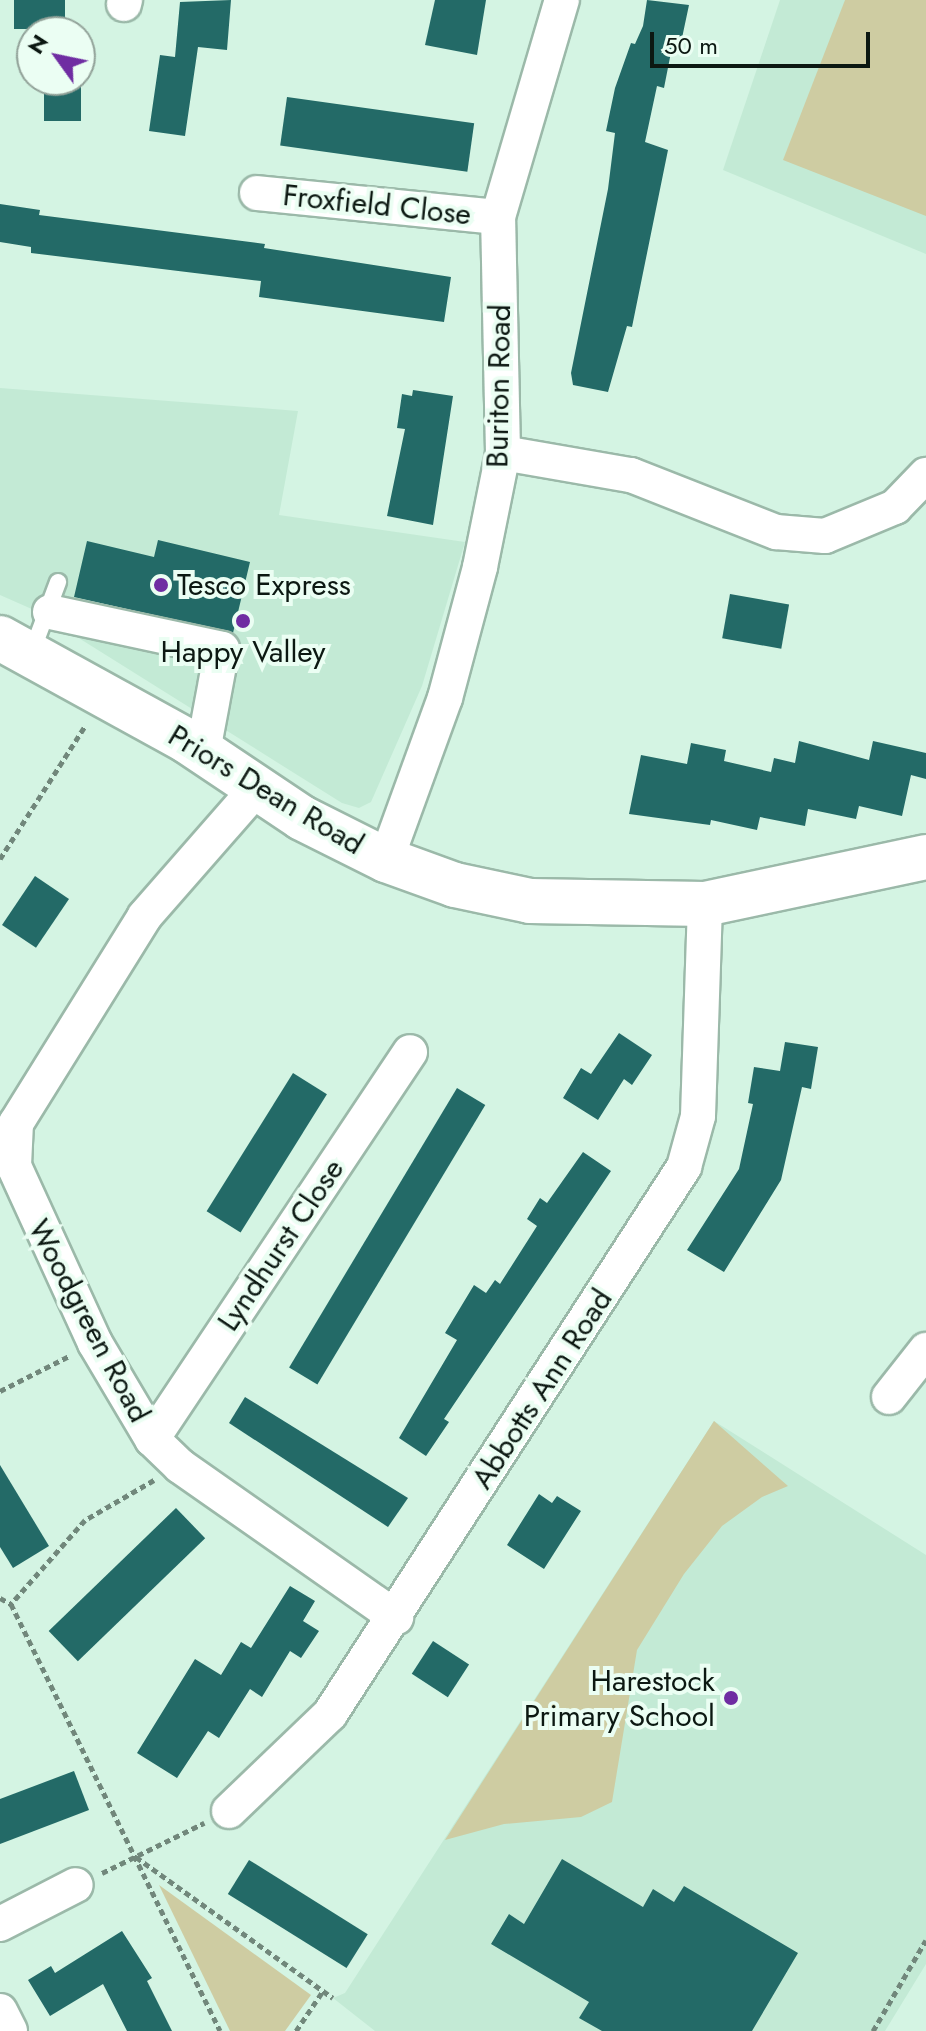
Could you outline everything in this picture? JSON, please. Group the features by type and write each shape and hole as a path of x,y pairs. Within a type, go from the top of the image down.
{"street":[{"name":"Buriton Road","path":"386,860 445,698 503,453 498,217 562,0"},
{"name":"Froxfield Close","path":"257,193 498,217"},
{"path":"503,453 631,475 776,532 825,536 895,507 926,475"},
{"path":"54,597 222,649 203,752"},
{"name":"Priors Dean Road","path":"15,647 203,752 256,789 386,860 455,885 530,901 705,904 926,857"},
{"name":"Woodgreen Road","path":"256,789 145,916 16,1123 14,1166 26,1203 95,1343 152,1439 180,1466 396,1617"},
{"name":"Abbotts Ann Road","path":"229,1811 330,1714 396,1617 684,1167 698,1116 705,904"},
{"name":"Lyndhurst Close","path":"152,1439 410,1052"},
{"path":"889,1397 926,1350"},
{"path":"0,1924 76,1885"},
{"path":"0,2011 10,2031"}],"lane":[{"path":"15,647 54,597"}],"path":[{"path":"0,859 103,698"},
{"path":"0,1391 95,1343"},
{"path":"11,1604 85,1520 180,1466"},
{"path":"0,1598 11,1604 220,2031"},
{"path":"76,1885 229,1811"},
{"path":"135,1857 333,1998"},
{"path":"873,2031 926,1940"},
{"path":"296,2031 323,1991"}],"shaded area":[{"path":"780,0 926,0 926,254 723,170"},
{"path":"845,0 926,0 926,216 783,160"},
{"path":"0,388 298,411 279,515 465,542 422,686 371,802 359,808 342,803 34,610 0,595"},
{"name":"Harestock Primary School","path":"714,1421 926,1555 926,1964 885,2031 375,2031 333,1998 345,1993"},
{"path":"714,1421 788,1486 762,1497 722,1526 684,1574 637,1650 612,1802 581,1817 504,1824 445,1840"},
{"path":"159,1885 311,1995 285,2031 230,2031"}],"building":[{"path":"14,0 65,0 65,16 16,16 14,29"},
{"path":"231,0 227,50 198,47 185,136 149,131 160,55 175,57 180,2"},
{"path":"435,0 486,0 477,55 425,45"},
{"path":"647,0 689,5 682,38 674,37 664,88 657,86 645,142 668,150 632,327 627,326 608,392 573,385 571,373 608,189 615,133 606,131 615,88 631,43 635,44 643,26"},
{"path":"44,96 81,96 81,121 44,121"},
{"path":"287,97 474,123 467,172 280,146"},
{"path":"0,204 40,210 39,215 265,244 264,248 451,277 444,322 259,297 261,281 31,253 31,247 0,242"},
{"path":"413,390 453,396 433,525 387,516 405,429 397,428 402,394 412,396"},
{"name":"Tesco Express","path":"158,540 250,562 233,633 74,597 87,541 154,557"},
{"path":"730,594 789,604 781,649 722,638"},
{"path":"799,741 869,760 873,741 926,753 926,779 911,775 902,816 859,806 856,819 808,809 805,826 760,817 757,830 711,820 710,825 629,814 641,755 687,764 691,743 726,750 724,761 771,772 774,758 795,763"},
{"path":"35,876 69,899 36,948 2,925"},
{"path":"619,1033 652,1055 632,1085 624,1079 598,1120 563,1098 581,1068 591,1074"},
{"path":"785,1042 818,1047 811,1089 802,1087 781,1180 724,1272 687,1250 739,1169 753,1104 748,1103 754,1067 780,1071"},
{"path":"293,1073 327,1094 241,1232 207,1211"},
{"path":"457,1088 485,1105 317,1384 289,1367"},
{"path":"583,1152 611,1171 444,1419 449,1422 426,1456 399,1438 457,1340 445,1333 474,1285 486,1293 495,1280 500,1284 537,1226 527,1219 540,1198 547,1203"},
{"path":"245,1397 408,1498 388,1527 229,1423"},
{"path":"0,1465 49,1546 13,1568 0,1547"},
{"path":"539,1494 552,1503 557,1496 581,1511 544,1569 507,1545"},
{"path":"176,1508 205,1538 78,1661 49,1631"},
{"path":"290,1586 315,1601 303,1621 319,1631 301,1658 290,1651 262,1697 250,1689 219,1738 208,1731 177,1778 137,1753 195,1659 221,1675 241,1642 251,1648"},
{"path":"433,1641 469,1664 448,1697 412,1674"},
{"path":"74,1771 89,1810 0,1844 0,1799"},
{"path":"562,1859 643,1907 653,1889 674,1902 684,1886 798,1953 752,2031 602,2031 579,2018 589,2002 491,1944 509,1914 524,1924"},
{"path":"249,1860 368,1934 347,1968 228,1894"},
{"path":"122,1931 152,1978 147,1981 172,2031 127,2031 103,1984 50,2016 28,1980 51,1966 55,1973"}],"place":[{"name":"Tesco Express","path":"161,585"},
{"name":"Happy Valley","path":"243,621"},
{"name":"Harestock Primary School","path":"731,1698"}]}
